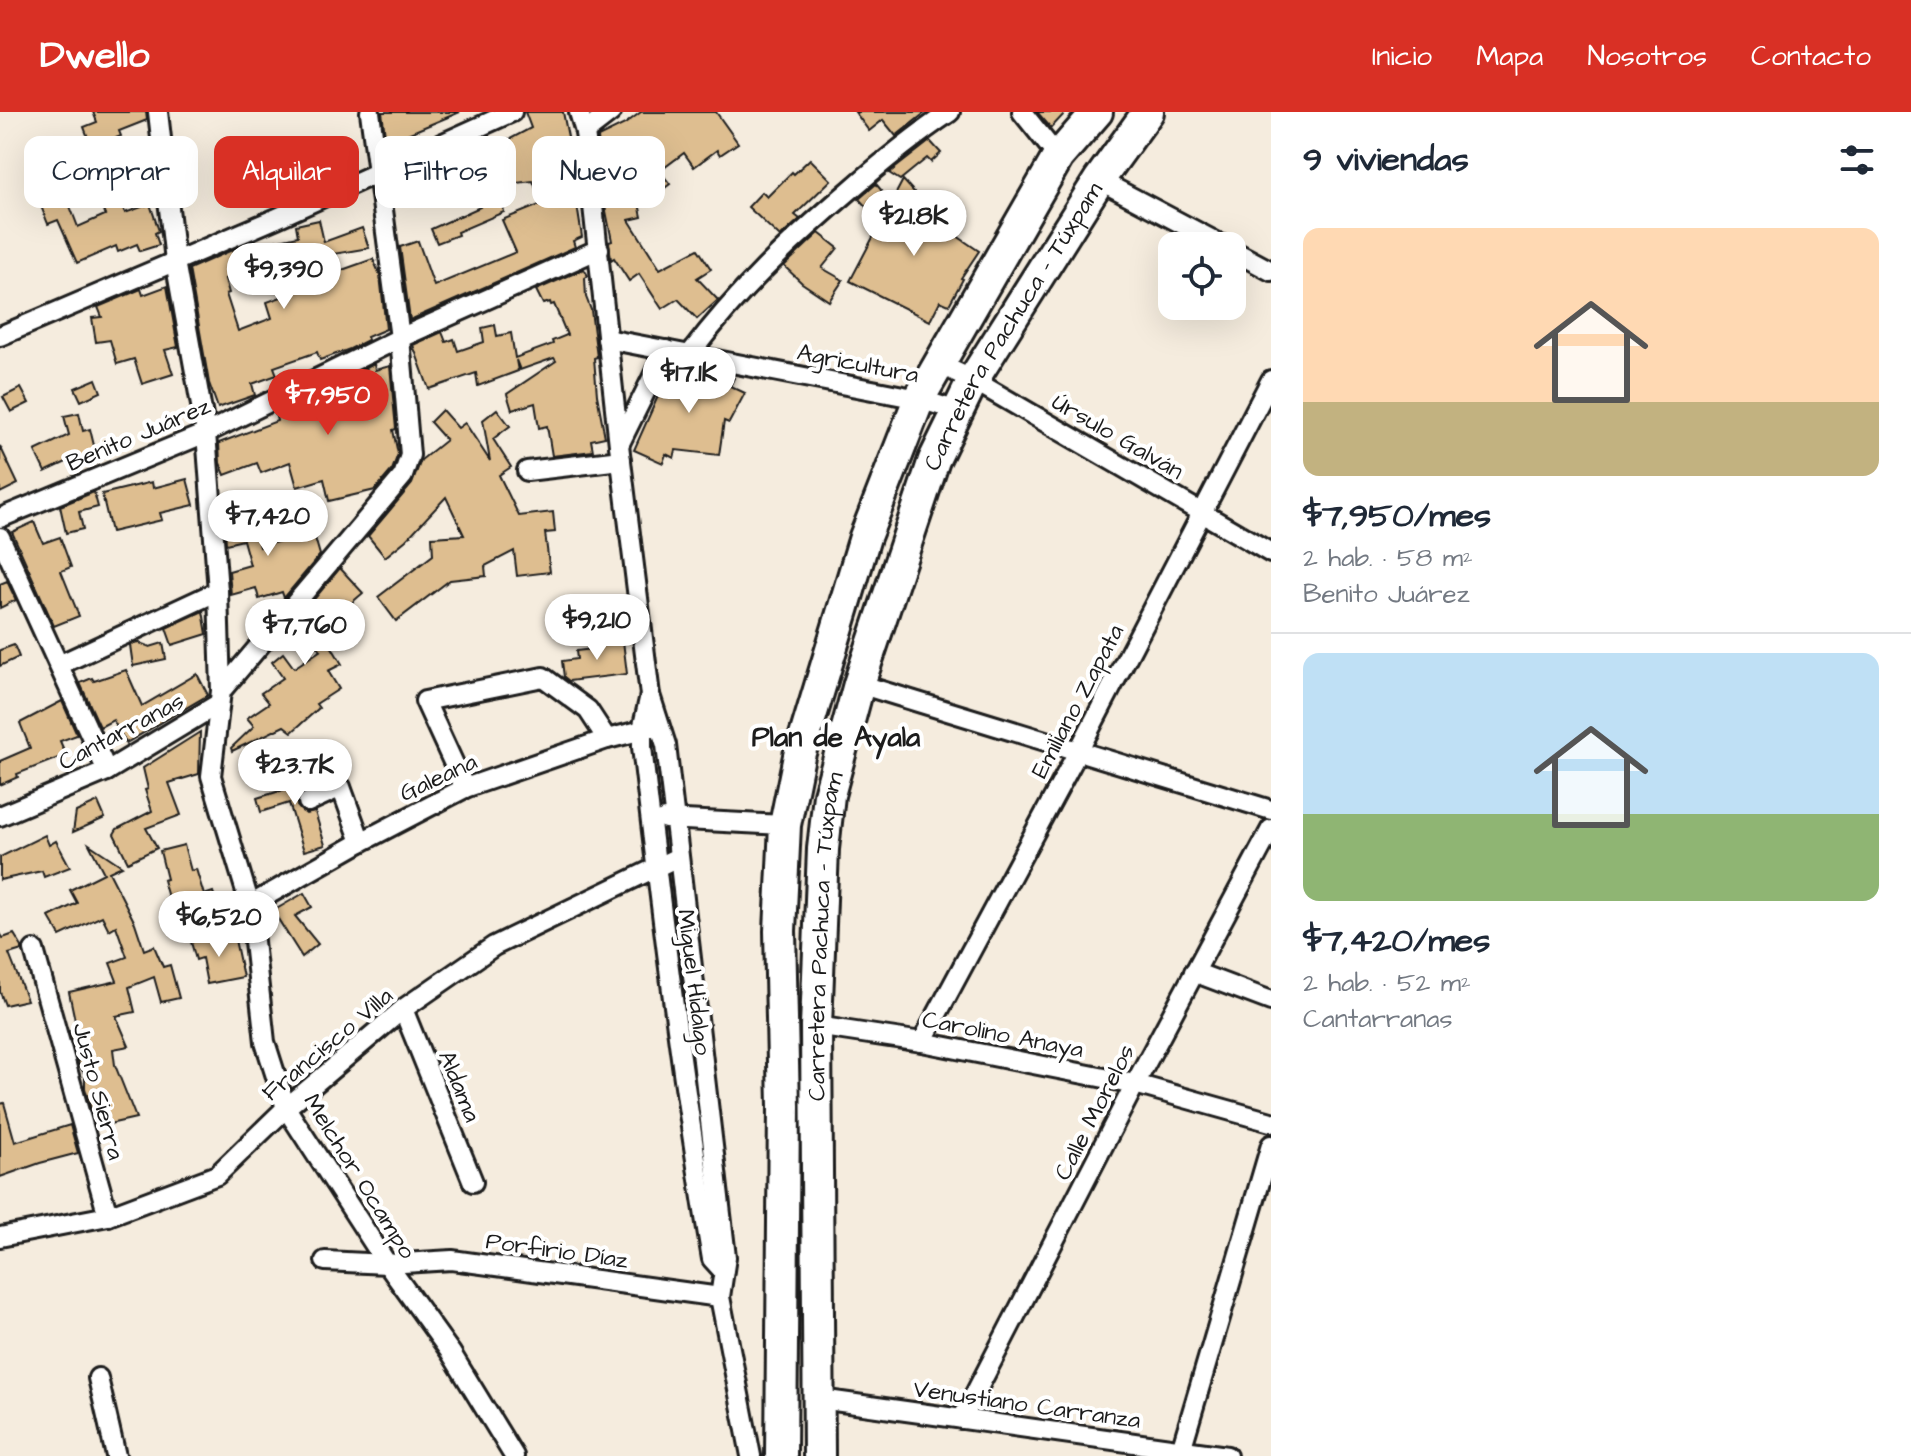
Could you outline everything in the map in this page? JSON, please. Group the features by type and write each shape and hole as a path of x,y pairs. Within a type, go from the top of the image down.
{"main road":[{"name":"Carretera Pachuca - Túxpam","path":"781,1456 784,1106 780,931 785,825 799,756 865,537 919,399 1058,157 1097,112"},
{"name":"Carretera Pachuca - Túxpam","path":"819,1456 816,1026 823,849 829,795 859,684 934,460 973,380 1099,180 1148,112"}],"street":[{"name":"Melchor Ocampo","path":"158,112 175,261 206,433 218,591 220,698 211,776 250,905 265,1042 286,1108 387,1264 451,1353 514,1456"},
{"path":"370,112 375,150"},
{"path":"459,136 512,112"},
{"name":"Miguel Hidalgo","path":"579,112 585,132 650,695 666,745 726,1257 720,1297 751,1456"},
{"path":"585,132 611,112"},
{"path":"690,354 758,272 801,231 912,137 950,112"},
{"path":"1022,112 1058,157"},
{"path":"0,336 375,174"},
{"path":"1099,180 1197,232"},
{"path":"383,208 400,338"},
{"name":"Benito Juárez","path":"0,518 206,433 400,338 599,249"},
{"path":"1246,258 1271,271"},
{"name":"Cantarranas","path":"0,816 107,771 220,698 403,476 410,455 400,338"},
{"name":"Agricultura","path":"607,339 919,399 958,411"},
{"path":"527,471 620,453 666,350"},
{"name":"Úrsulo Galván","path":"939,364 973,380 1271,553"},
{"name":"Emiliano Zapata","path":"922,1042 1079,750 1271,380"},
{"path":"0,537 107,771"},
{"path":"59,665 218,591"},
{"path":"465,788 425,701 543,677 588,710 607,739"},
{"path":"859,684 1271,810"},
{"name":"Miguel Hidalgo","path":"650,695 642,730 656,867 688,1112 712,1259 723,1271"},
{"name":"Galeana","path":"250,905 465,788 607,739 662,727"},
{"path":"308,802 341,787 361,842"},
{"path":"651,821 674,818 785,825"},
{"name":"Calle Morelos","path":"962,1419 1271,829"},
{"name":"Francisco Villa","path":"0,1237 108,1216 217,1175 286,1108 403,1009 494,946 678,857"},
{"name":"Justo Sierra","path":"34,950 108,1216"},
{"path":"1194,972 1271,1001"},
{"name":"Aldama","path":"403,1009 473,1182"},
{"name":"Carolino Anaya","path":"816,1026 922,1042 1135,1084 1271,1122"},
{"path":"688,1112 708,1109"},
{"path":"1181,1450 1271,1145"},
{"name":"Porfirio Díaz","path":"325,1261 387,1264 452,1260 720,1297"},
{"path":"98,1378 116,1456"},
{"name":"Venustiano Carranza","path":"820,1399 962,1419 1098,1447 1181,1450 1227,1456"}],"building":[{"path":"93,112 146,112 147,120 119,131 121,136 87,136 84,127 97,122"},
{"path":"382,112 460,112 403,136 385,136"},
{"path":"525,112 563,112 568,136 532,136 532,181 516,183 516,136 531,128"},
{"path":"641,112 716,112 738,143 720,155 717,150 694,167 684,153 665,167 665,136 600,136"},
{"path":"855,112 926,112 896,136 883,120 869,131"},
{"path":"1037,112 1066,112 1051,128"},
{"path":"930,141 941,153 931,162 927,158 900,180 889,173"},
{"path":"810,159 831,180 795,215 800,219 780,237 748,207 762,192 767,197"},
{"path":"903,180 936,216 932,219 979,251 961,278 949,305 940,301 930,321 850,281"},
{"path":"876,184 882,191 868,209 859,199"},
{"path":"42,208 71,208 78,227 105,215 103,211 111,208 123,208 125,213 151,208 159,231 155,233 159,245 140,251 137,244 118,252 116,246 77,263 58,220 48,224"},
{"path":"478,208 503,208 504,212 437,243 431,229"},
{"path":"532,208 577,208 582,237 573,241 575,247 410,320 400,247 418,241 434,286 516,252 502,220"},
{"path":"605,208 640,208 642,217 629,220 660,269 698,249 711,269 697,278 718,300 697,319 678,299 662,309 639,274 629,281 614,258 611,260 609,242 612,241"},
{"path":"319,220 324,242 362,228 369,248 275,264 225,279 229,293 226,294 238,331 272,318 267,302 295,292 294,287 373,259 380,275 386,329 350,349 320,360 317,352 274,367 277,375 252,384 255,395 218,408 209,383 189,269 255,240 257,245 298,236 296,225"},
{"path":"819,233 838,248 822,268 843,280 829,301 784,266"},
{"path":"584,269 588,276 585,278 586,297 591,310 597,357 594,358 597,395 605,437 591,440 593,451 552,456 547,426 539,428 535,403 512,410 507,394 556,361 554,358 520,370 516,360 518,371 478,386 476,373 429,389 413,345 442,332 446,342 454,339 458,351 484,342 482,328 495,325 497,336 511,333 515,358 553,344 552,341 567,335 554,304 543,304 536,290"},
{"path":"167,286 178,347 165,350 173,374 142,384 134,359 117,364 110,340 96,342 92,318 102,317 98,307 141,289 143,295"},
{"path":"374,364 375,370 390,366 396,429 393,430 398,454 392,470 375,490 329,501 324,479 297,487 290,462 261,473 257,463 225,475 220,463 219,443 277,421 275,413"},
{"path":"671,367 690,377 692,368 728,375 734,378 730,386 745,393 729,423 724,421 719,455 676,450 674,458 666,454 663,463 634,450"},
{"path":"96,379 101,392 81,401 75,388"},
{"path":"21,388 29,403 11,412 3,397"},
{"path":"497,409 510,426 493,439 511,467 499,475 519,516 553,512 555,532 545,533 550,572 517,576 514,551 485,566 486,576 450,580 396,621 378,597 433,555 432,537 464,535 446,497 406,540 385,557 368,536 412,484 421,460 446,440 430,422 442,410 458,428 465,423 490,461 483,420"},
{"path":"79,413 83,431 90,429 98,462 78,467 75,458 45,472 35,451 69,435 64,416"},
{"path":"0,446 18,484 0,493"},
{"path":"187,479 194,505 160,513 162,520 111,532 102,494 152,482 153,488"},
{"path":"94,492 98,507 79,512 83,529 66,533 60,506"},
{"path":"250,508 260,547 313,531 320,555 284,598 282,592 259,599 256,588 231,595 229,571 250,565 243,540 226,544 224,515"},
{"path":"34,522 43,543 60,537 71,567 61,571 79,616 54,626 12,532"},
{"path":"340,568 363,593 321,629 342,664 328,671 339,689 316,704 319,708 292,732 284,726 232,751 231,748 254,726 247,718 269,703 261,693 283,678 272,662 283,653 294,668 321,650 296,621"},
{"path":"7,581 16,600 0,608 0,584"},
{"path":"203,611 207,634 172,645 166,628"},
{"path":"623,641 627,674 569,681 564,677 562,661 577,659 576,651 592,649 592,645"},
{"path":"137,642 150,647 163,643 166,659 133,666 130,645"},
{"path":"14,645 19,657 0,666 0,650"},
{"path":"126,670 142,706 197,674 208,695 126,743 113,720 100,727 80,683"},
{"path":"62,701 77,735 60,741 66,755 17,774 18,777 0,785 0,761 30,748 20,723"},
{"path":"200,732 199,774 169,783 181,815 146,828 157,848 128,862 114,834 117,829 152,811 145,790 148,789 143,768"},
{"path":"296,765 307,789 298,796 297,806 306,814 315,812 325,845 304,851 289,803 261,812 257,798 283,790 276,774"},
{"path":"98,802 105,818 73,832 76,812"},
{"path":"45,835 49,845 56,841 70,867 44,877 42,871 0,880 0,857"},
{"path":"89,844 122,866 109,872 135,923 144,950 154,946 163,967 170,965 179,998 161,1002 154,977 129,987 135,1012 116,1016 129,1046 113,1049 115,1065 136,1118 96,1127 85,1088 85,1075 69,1031 77,1030 69,992 117,981 110,963 127,957 116,926 109,930 102,916 60,936 49,917 77,903 70,890 104,873"},
{"path":"184,845 191,871 196,869 204,895 213,892 218,906 174,919 163,880 167,879 160,851"},
{"path":"304,893 312,907 295,916 318,944 302,957 273,911"},
{"path":"0,933 3,938 14,934 22,947 22,950 9,954 27,1000 5,1005 0,992"},
{"path":"234,935 243,977 207,984 202,958 196,960 191,942 212,936 214,943"},
{"path":"4,1103 15,1142 70,1125 78,1153 0,1177 0,1104"}],"district":[{"name":"Plan de Ayala","path":"836,736"}]}
